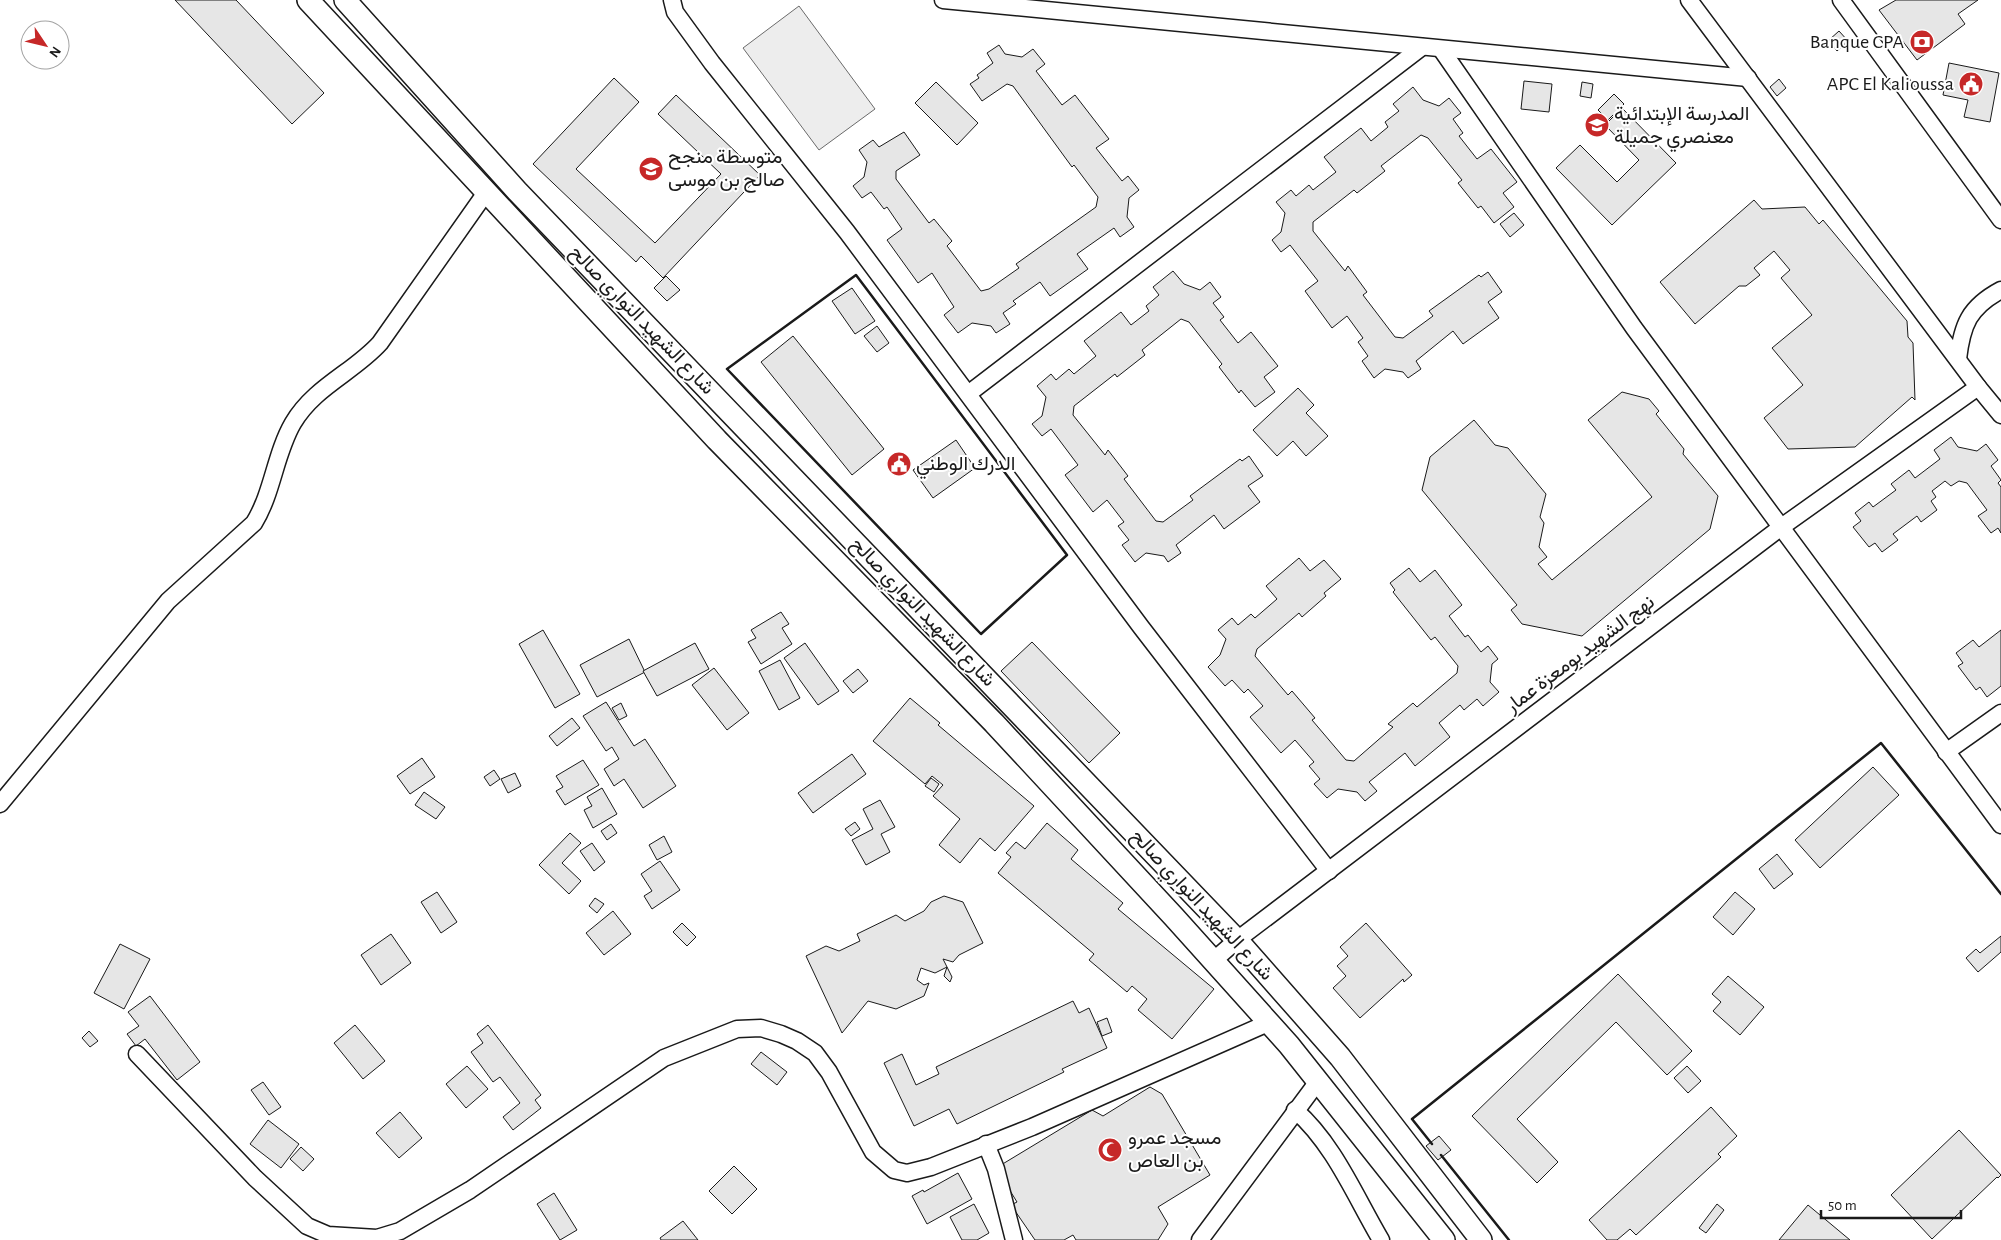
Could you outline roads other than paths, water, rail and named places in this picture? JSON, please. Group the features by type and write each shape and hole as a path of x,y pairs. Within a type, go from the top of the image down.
{"street":[{"name":"شارع الشهيد النواري صالح","path":"308,0 717,440 994,723 1213,961 1319,1080 1444,1240"},
{"name":"شارع الشهيد النواري صالح","path":"345,0 517,191 1237,940 1340,1057 1482,1240"},
{"path":"672,0 674,12 712,63 847,232 1141,627 1329,871"},
{"path":"943,0 1748,78"},
{"path":"1689,0 1702,7 1748,78 1978,388 2000,413"},
{"path":"1841,0 2001,220"},
{"path":"968,394 1422,47"},
{"path":"1441,49 1634,328 2001,825"},
{"path":"0,804 168,601 254,523 261,511 293,424 312,398 361,363 380,343 487,191"},
{"path":"1958,359 1963,327 1987,297 2001,290"},
{"name":"نهج الشهيد بومعزة عمار","path":"1213,961 1237,940 1780,528 1978,388"},
{"path":"1946,752 2001,713"},
{"path":"137,1054 255,1178 306,1226 318,1233 377,1238 400,1231 478,1185 664,1058 737,1029 761,1028 781,1034 815,1053 829,1072 873,1152 894,1170 907,1172 919,1171 1032,1127 1268,1023"},
{"path":"1200,1240 1319,1080"},
{"path":"1295,1110 1310,1123 1322,1139 1381,1240"},
{"path":"986,1144 996,1169 1014,1240"}],"place":[{"name":"Banque CPA","path":"1922,42"},
{"name":"APC El Kalioussa","path":"1971,84"},
{"name":"المدرسة الإبتدائية معنصري جميلة","path":"1597,125"},
{"name":"متوسطة منجح صالح بن موسى","path":"651,169"},
{"name":"الدرك الوطني","path":"899,464"},
{"name":"مسجد عمرو بن العاص","path":"1110,1150"}]}
